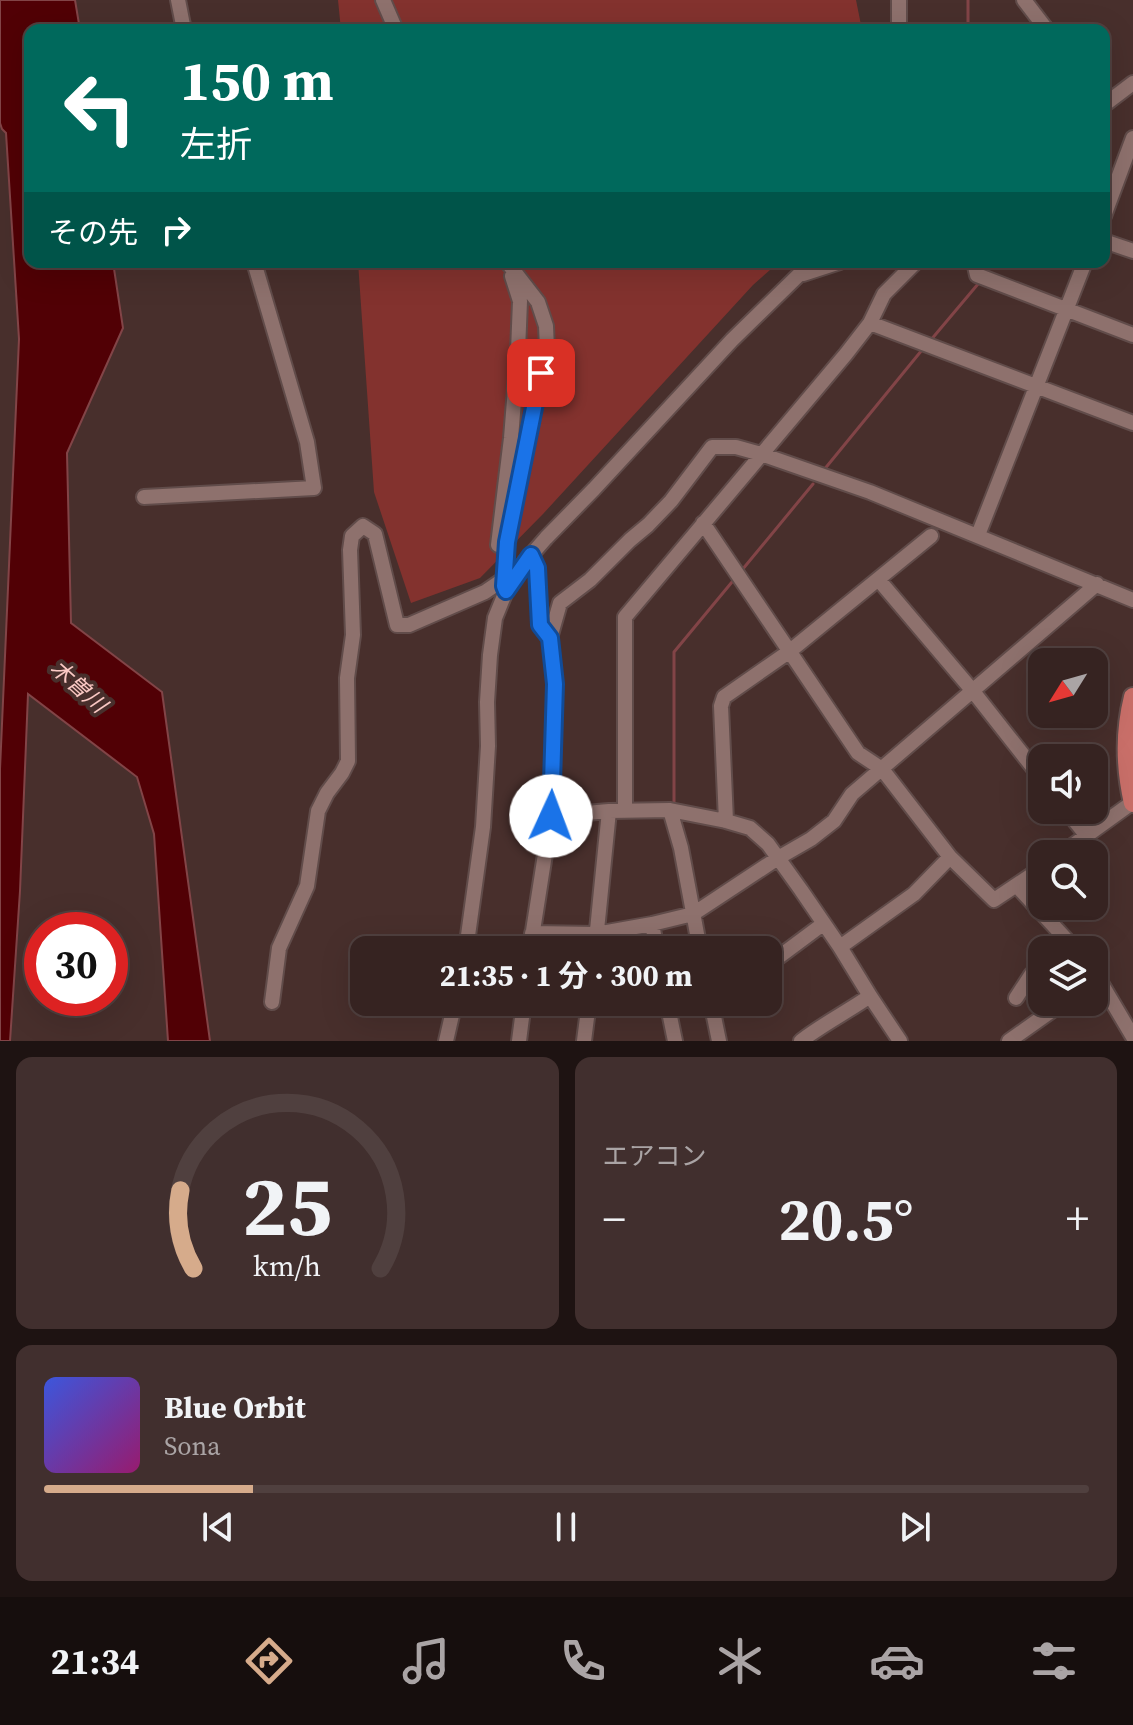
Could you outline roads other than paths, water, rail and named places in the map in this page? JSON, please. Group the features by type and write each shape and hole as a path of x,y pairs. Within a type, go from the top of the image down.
{"main road":[{"path":"1133,697 1126,738 1128,780 1133,802"}],"street":[{"path":"178,0 183,24"},
{"path":"383,0 393,24"},
{"path":"899,0 899,24"},
{"path":"1024,0 1042,24"},
{"path":"1110,100 1133,83"},
{"path":"1110,200 1133,138"},
{"path":"1110,243 1133,251"},
{"path":"144,497 314,488 307,442 256,268"},
{"path":"502,585 498,541 511,438 520,301 509,268"},
{"path":"468,936 483,827 488,746 487,702 495,618 507,542 547,349 546,326 538,302 511,268"},
{"path":"272,1002 279,948 307,886 318,811 348,761 347,678 353,635 352,536 363,526 375,534 397,625 409,625 502,585 732,340 806,268"},
{"path":"798,276 822,268"},
{"path":"625,810 625,617 846,354 870,323 884,294 910,268"},
{"path":"975,268 977,275 1133,335"},
{"path":"978,535 1083,268"},
{"path":"870,323 1133,423"},
{"path":"532,936 551,816 555,684 550,638 560,603 590,580 656,517 712,447 736,447 761,454 870,492 1133,600"},
{"path":"703,523 858,753 882,769 950,857 994,900 1028,878"},
{"path":"726,821 721,706 724,697 790,651 931,536"},
{"path":"531,555 537,568 540,625 550,638"},
{"path":"878,579 1028,761"},
{"path":"532,933 596,934 693,914 834,821 852,794 1097,584"},
{"path":"1079,840 1133,802"},
{"path":"551,816 670,810 750,828 778,858 900,1041"},
{"path":"670,810 681,848 697,936"},
{"path":"596,934 609,811"},
{"path":"1077,824 1086,835"},
{"path":"840,947 914,894 950,857"},
{"path":"1017,886 1061,936"},
{"path":"652,924 654,936"},
{"path":"782,955 823,924"},
{"path":"1016,998 1028,980"},
{"path":"801,1041 870,996"},
{"path":"1108,996 1133,1037"},
{"path":"446,1041 452,1016"},
{"path":"519,1041 522,1016"},
{"path":"584,1041 587,1016"},
{"path":"670,1016 675,1041"},
{"path":"715,1016 719,1041"},
{"path":"1009,1041 1044,1016"}],"water":[{"name":"木曽川","path":"0,0 75,0 79,24 24,24 24,268 114,268 123,328 67,453 71,623 162,692 210,1041 168,1041 154,834 137,777 28,694 10,1041 0,1041 0,769 19,339 6,133 0,123"}],"waterway":[{"path":"968,0 968,24"},
{"path":"930,341 978,284"},
{"path":"823,471 922,350"},
{"path":"742,570 813,484"},
{"path":"674,805 674,652 732,582"}]}
